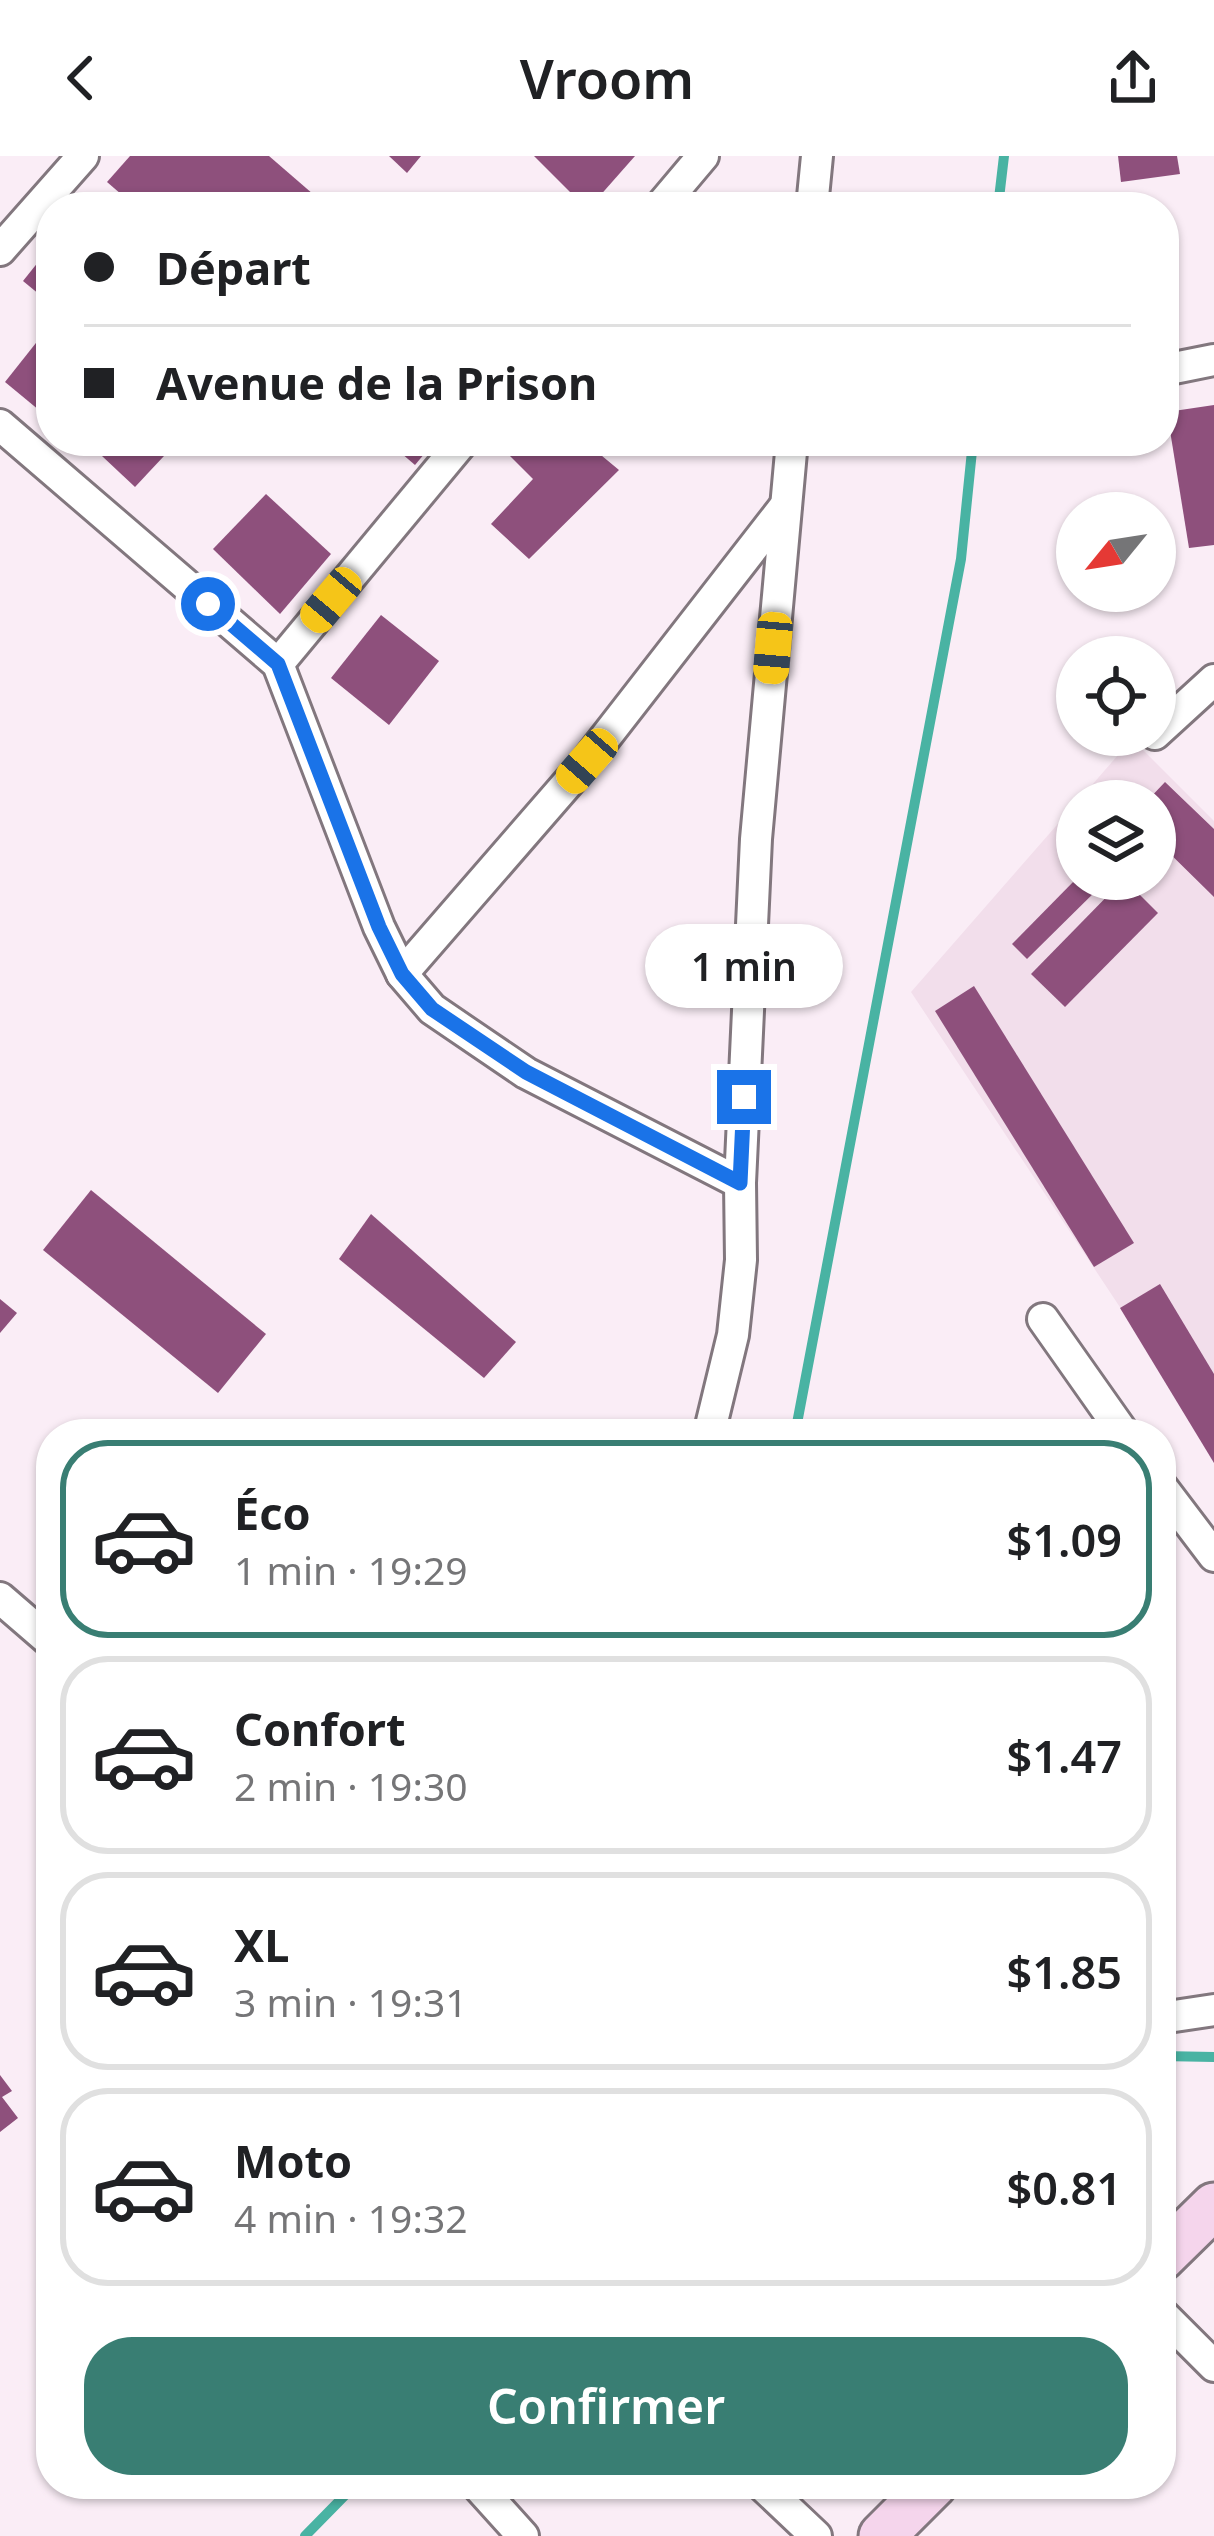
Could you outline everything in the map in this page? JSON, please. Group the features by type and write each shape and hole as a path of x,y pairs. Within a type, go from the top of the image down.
{"street":[{"path":"51,192 83,156"},
{"path":"673,192 704,156"},
{"path":"813,192 817,156"},
{"path":"0,250 36,209"},
{"path":"1179,367 1214,360"},
{"path":"0,425 36,456"},
{"path":"36,456 278,664 379,927 402,974 432,1009 526,1072 740,1183"},
{"path":"278,664 451,456"},
{"path":"713,1419 733,1335 742,1260 740,1183 756,838 791,456"},
{"path":"402,974 587,761 786,505"},
{"path":"1176,715 1214,680"},
{"path":"1043,1319 1113,1419"},
{"path":"1176,1506 1214,1556"},
{"path":"0,1598 36,1629"},
{"path":"1176,2016 1214,2010"},
{"path":"1176,2243 1214,2206"},
{"path":"1176,2328 1214,2366"},
{"path":"490,2499 523,2536"},
{"path":"776,2499 817,2536"},
{"path":"882,2536 919,2499"}],"shaded area":[{"path":"1117,756 1149,756 1173,780 1096,780"},
{"path":"1176,783 1214,821 1214,1449 911,992 1056,826 1056,900 1176,900"}],"building":[{"path":"130,156 269,156 311,192 119,192 107,182"},
{"path":"389,156 421,156 407,173"},
{"path":"534,156 635,156 603,192 570,192"},
{"path":"1118,156 1177,156 1180,174 1121,182"},
{"path":"36,265 36,292 23,281"},
{"path":"36,343 36,408 5,382"},
{"path":"1214,405 1214,545 1189,548 1174,456 1179,456 1179,410"},
{"path":"102,456 164,456 135,487"},
{"path":"510,456 602,456 619,470 529,559 491,524 533,479"},
{"path":"266,494 331,554 280,614 213,549"},
{"path":"381,615 439,661 389,725 331,678"},
{"path":"1176,793 1214,829 1214,897 1176,860"},
{"path":"1056,899 1087,900 1027,959 1012,944"},
{"path":"1103,900 1145,900 1158,913 1065,1007 1031,974"},
{"path":"974,986 1134,1243 1094,1267 935,1011"},
{"path":"91,1190 266,1334 218,1393 43,1250"},
{"path":"371,1214 516,1342 484,1378 339,1259"},
{"path":"1160,1284 1214,1374 1214,1463 1120,1308"},
{"path":"0,1299 17,1313 0,1333"},
{"path":"0,2075 12,2091 2,2097 18,2118 0,2132"}],"waterway":[{"path":"1000,192 1004,156"},
{"path":"798,1419 961,559 971,456"},
{"path":"1176,2056 1214,2057"},
{"path":"305,2536 341,2499"}],"route":[{"path":"208,604 278,664 379,927 402,974 432,1009 526,1072 740,1183 744,1097"}]}
